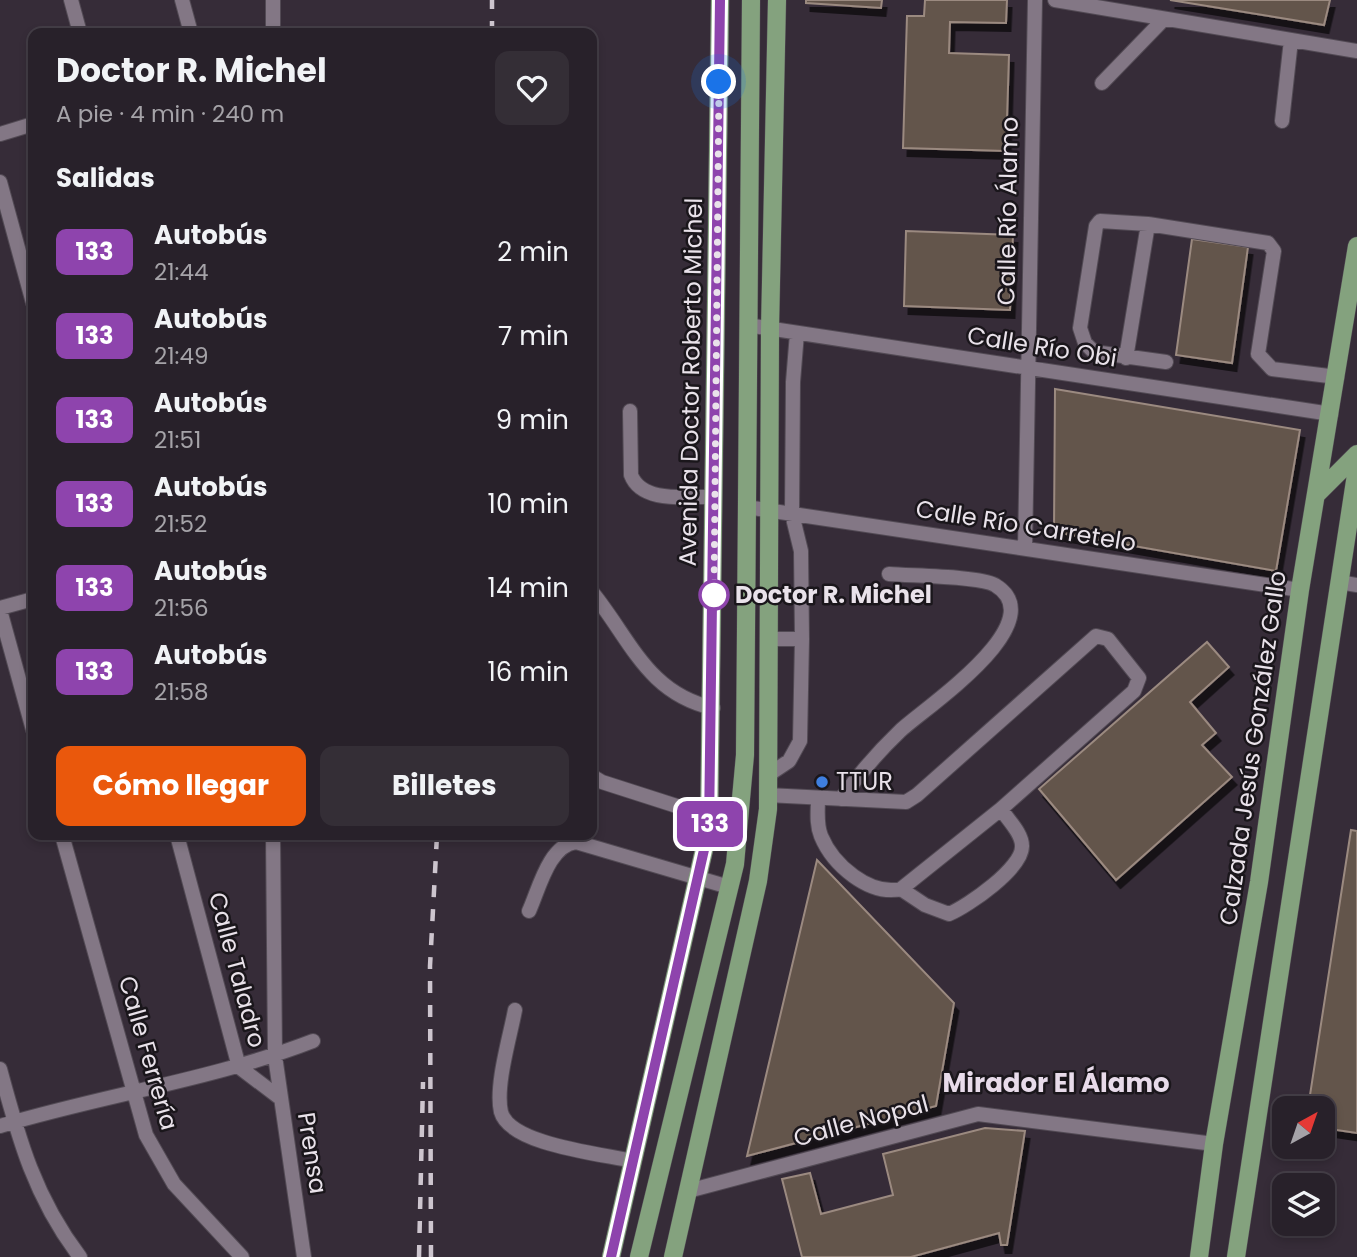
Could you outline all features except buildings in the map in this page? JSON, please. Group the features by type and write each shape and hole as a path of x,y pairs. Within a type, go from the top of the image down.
{"main road":[{"name":"Avenida Doctor Roberto Michel","path":"611,1257 699,879 710,817 720,0"},
{"path":"639,1257 729,887 739,826 745,755 751,0"},
{"path":"673,1257 758,881 767,795 772,511 770,329 778,0"},
{"name":"Calzada Jesús González Gallo","path":"1199,1257 1214,1144 1259,882 1300,590 1357,246"},
{"path":"1317,494 1357,454"},
{"path":"1236,1257 1348,583 1357,468"}],"street":[{"path":"71,0 79,28"},
{"path":"182,0 190,28"},
{"path":"273,28 274,0"},
{"name":"Calle Río Álamo","path":"1025,549 1035,0"},
{"path":"1055,0 1357,51"},
{"path":"1101,83 1164,19"},
{"path":"1282,121 1291,40"},
{"path":"0,134 28,126"},
{"path":"0,182 28,285"},
{"path":"1166,362 1094,352 1085,343 1080,328 1096,226 1107,220 1268,243 1274,251 1258,354 1272,369 1336,377"},
{"path":"1126,358 1149,224"},
{"name":"Calle Río Obi","path":"747,325 1331,414"},
{"path":"768,775 789,761 800,741 802,551 792,514 793,382 797,333"},
{"path":"630,411 631,474 635,484 646,493 714,498"},
{"name":"Calle Río Carretelo","path":"746,507 1300,590"},
{"path":"841,799 876,754 987,659 1006,631 1010,611 1006,596 995,585 980,581 889,574"},
{"path":"597,598 613,619 632,652 661,684 688,703 713,708"},
{"path":"28,601 0,609 28,712"},
{"path":"767,795 841,799 897,804 917,795 1092,638 1104,637 1137,674 1137,687 1001,809 901,889 881,890 862,882 841,864 821,836 818,798"},
{"path":"769,639 802,639"},
{"path":"597,779 739,826"},
{"path":"901,889 925,905 949,914 968,906 1020,859 1022,846 1019,834 1001,809"},
{"name":"Calle Ferrería","path":"63,840 146,1135 174,1184 242,1257"},
{"name":"Calle Taladro","path":"178,840 239,1067 280,1098"},
{"name":"Prensa","path":"273,840 275,1056 304,1257"},
{"path":"529,911 555,855 567,843 576,842 729,887"},
{"path":"515,1010 504,1068 500,1108 504,1120 514,1130 556,1145 633,1161"},
{"path":"7,1124 133,1090 239,1067 313,1041"},
{"path":"0,1069 7,1124 38,1191 80,1257"},
{"name":"Calle Nopal","path":"688,1191 978,1114 1214,1144"}],"railway":[{"path":"492,0 492,28"},
{"path":"431,1257 430,966 437,840"},
{"path":"419,1257 423,1082"}],"bus line":[{"name":"133","path":"611,1257 704,860 709,828 712,776 720,0"}],"place":[{"name":"Doctor R. Michel","path":"714,595"},
{"name":"TTUR","path":"822,782"}],"district":[{"name":"Mirador El Álamo","path":"1056,1083"}],"route":[{"path":"714,595 719,82"}]}
